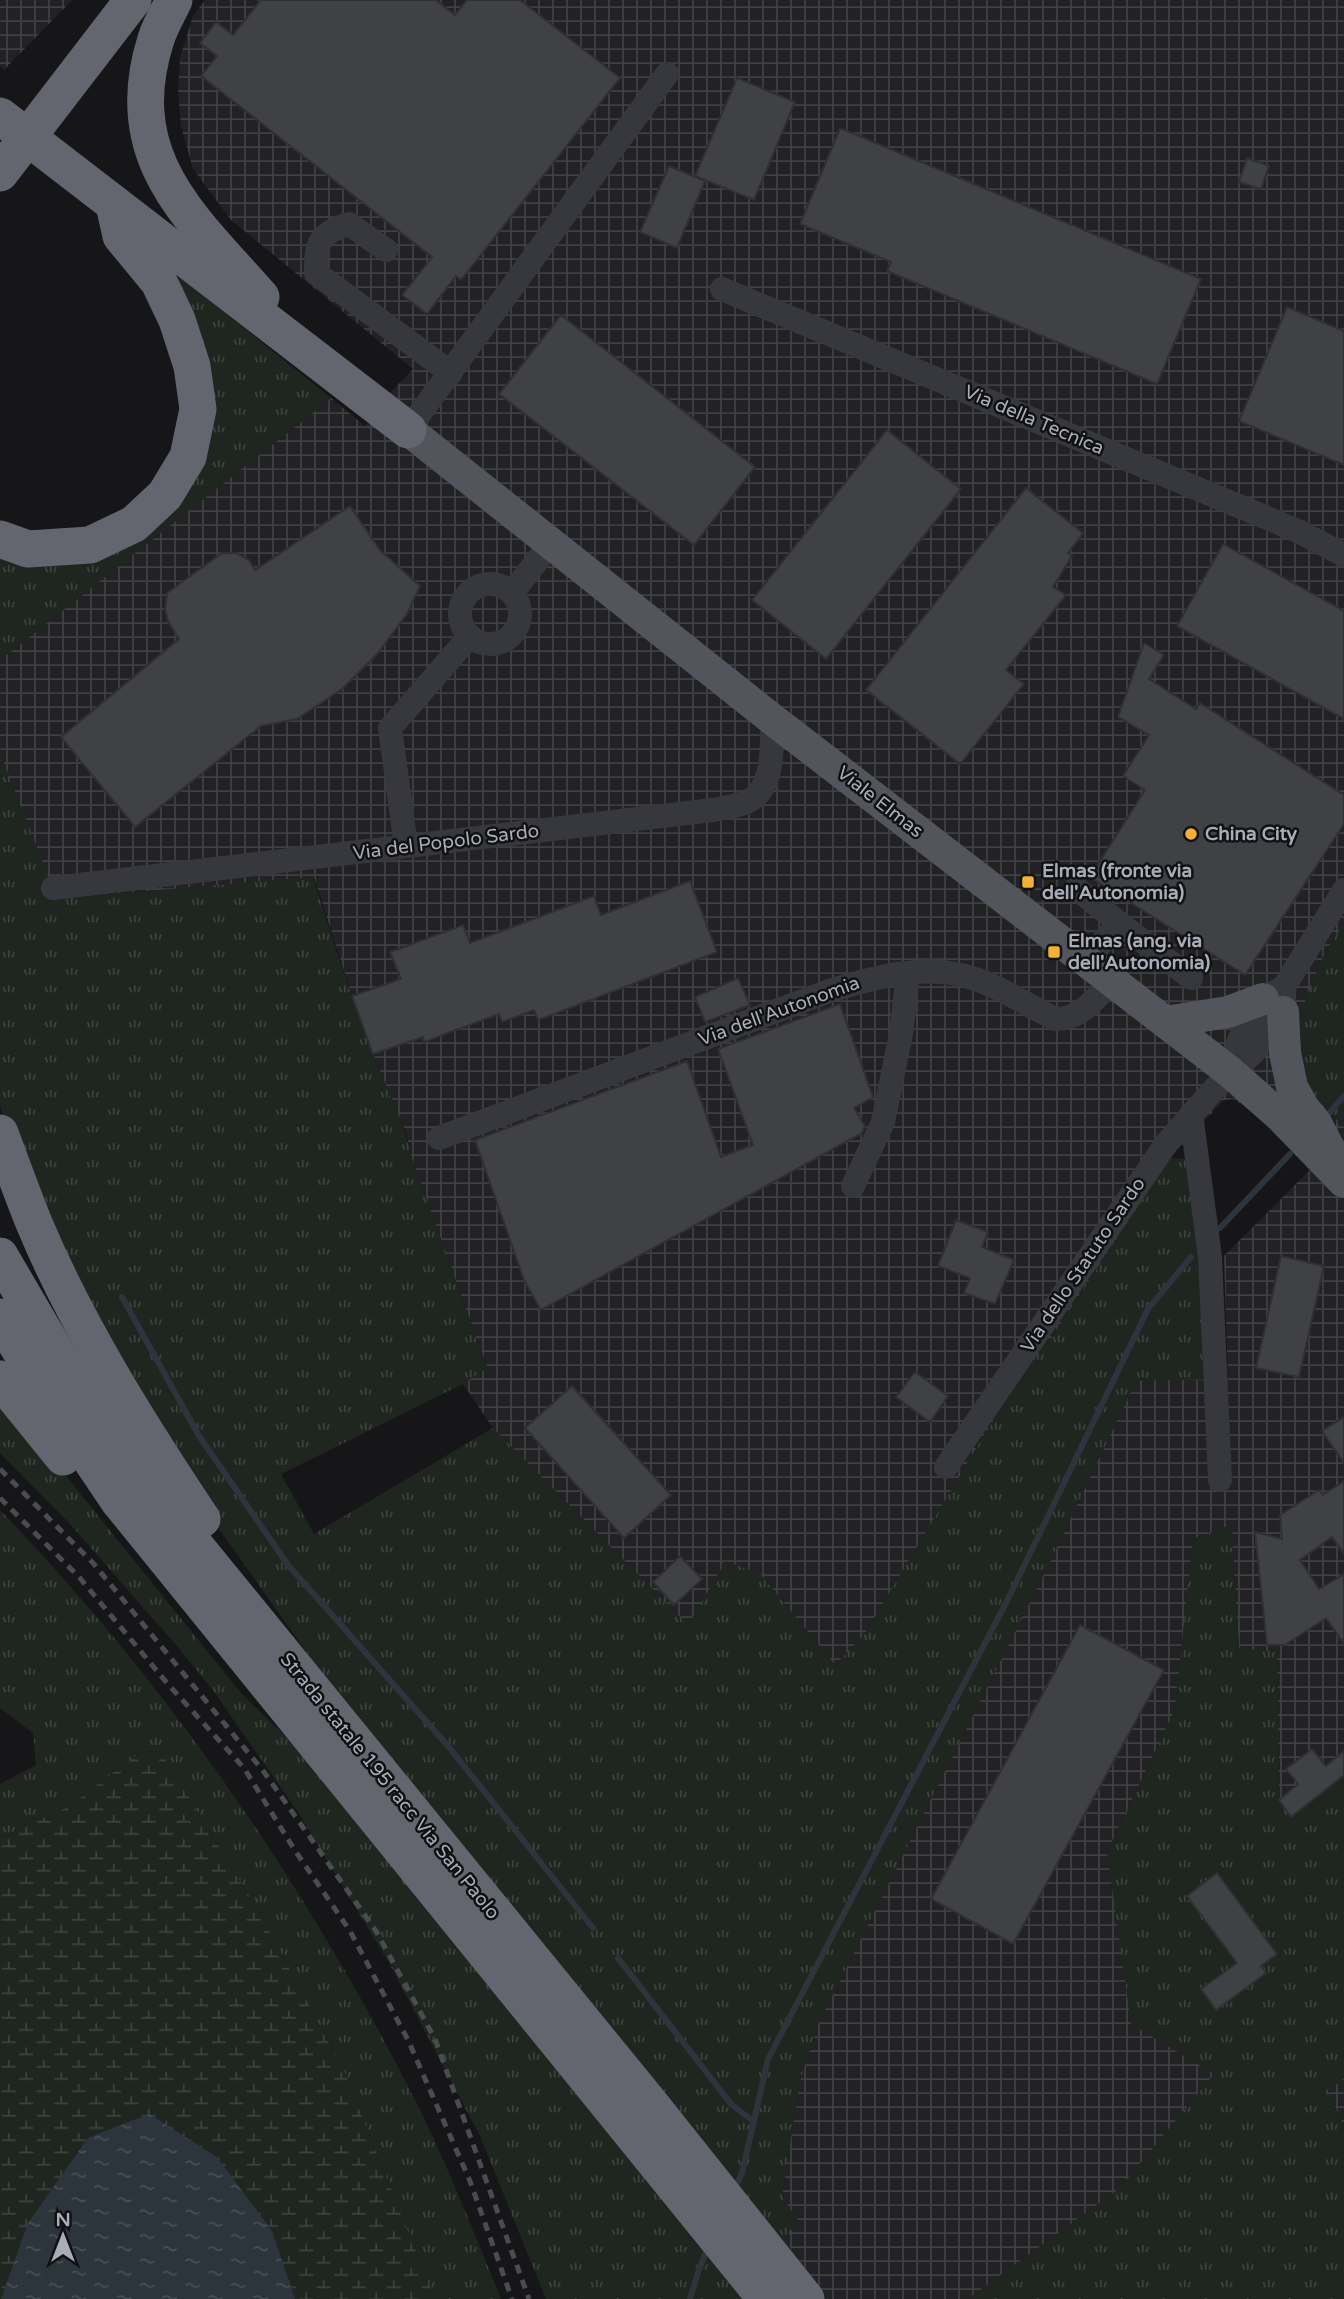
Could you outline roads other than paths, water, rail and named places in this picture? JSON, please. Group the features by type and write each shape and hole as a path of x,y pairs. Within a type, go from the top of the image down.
{"highway":[{"path":"0,203 5,196 2,157 103,0"},
{"path":"2,157 133,0"},
{"path":"174,0 156,39 145,88 145,126 157,164 180,205 315,358"},
{"path":"0,116 408,429"},
{"path":"0,539 28,549 90,545 134,524 165,495 188,457 198,409 192,366 177,320 159,282 121,236 114,205"},
{"path":"0,1133 35,1224 70,1299 163,1461 238,1574 248,1612"},
{"name":"Strada statale 195 racc Via San Paolo","path":"0,1256 91,1412 248,1612 390,1811 766,2299"},
{"name":"Strada statale 195 racc Via San Paolo","path":"0,1317 44,1390 118,1500 648,2101 806,2299"},
{"path":"0,1379 84,1483 118,1500"}],"main road":[{"name":"Viale Elmas","path":"408,429 772,719 1230,1072 1281,1117 1344,1180"},
{"path":"1165,1022 1228,1012 1277,999 1292,1087 1316,1123 1344,1180"}],"street":[{"path":"408,429 667,74"},
{"path":"386,250 349,224 339,227 323,237 319,244 316,251 316,273 451,373"},
{"name":"Via della Tecnica","path":"722,289 1286,525 1344,555"},
{"path":"512,593 551,543"},
{"path":"485,584 504,587 512,593 520,611 515,631 508,638 489,644 470,636 464,629 460,610 468,593 485,584"},
{"path":"406,846 390,728 470,636"},
{"name":"Via del Popolo Sardo","path":"53,888 713,810 746,802 757,795 771,759 772,719"},
{"path":"1076,888 1191,978"},
{"name":"Via dello Statuto Sardo","path":"946,1467 1166,1144 1230,1072 1253,1053 1277,999 1344,890"},
{"path":"1086,961 1119,923"},
{"name":"Via dell'Autonomia","path":"439,1138 832,990 885,974 937,972 963,975 1056,1019 1076,1015 1112,981"},
{"path":"853,1186 886,1112 901,1034 908,973"},
{"path":"1191,1114 1210,1257 1220,1480"}],"water":[{"path":"149,2114 217,2157 272,2231 295,2299 1,2299 28,2223 88,2138"}],"waterway":[{"path":"1325,1118 1344,1096"},
{"path":"1220,1228 1290,1154"},
{"path":"734,2190 742,2173 768,2059 1008,1599 1148,1309 1191,1257"},
{"path":"122,1297 199,1436 288,1565 448,1746 593,1928"},
{"path":"618,1958 731,2104 754,2122"},
{"path":"690,2299 708,2248"}],"railway":[{"path":"0,1469 93,1563 264,1772 376,1931 435,2039 529,2299"},
{"path":"0,1498 79,1577 167,1683 244,1768 294,1849 350,1931 408,2040 470,2181 512,2299"}],"place":[{"name":"China City","path":"1191,834"},
{"name":"Elmas (fronte via dell'Autonomia)","path":"1028,882"},
{"name":"Elmas (ang. via dell'Autonomia)","path":"1054,952"}]}
